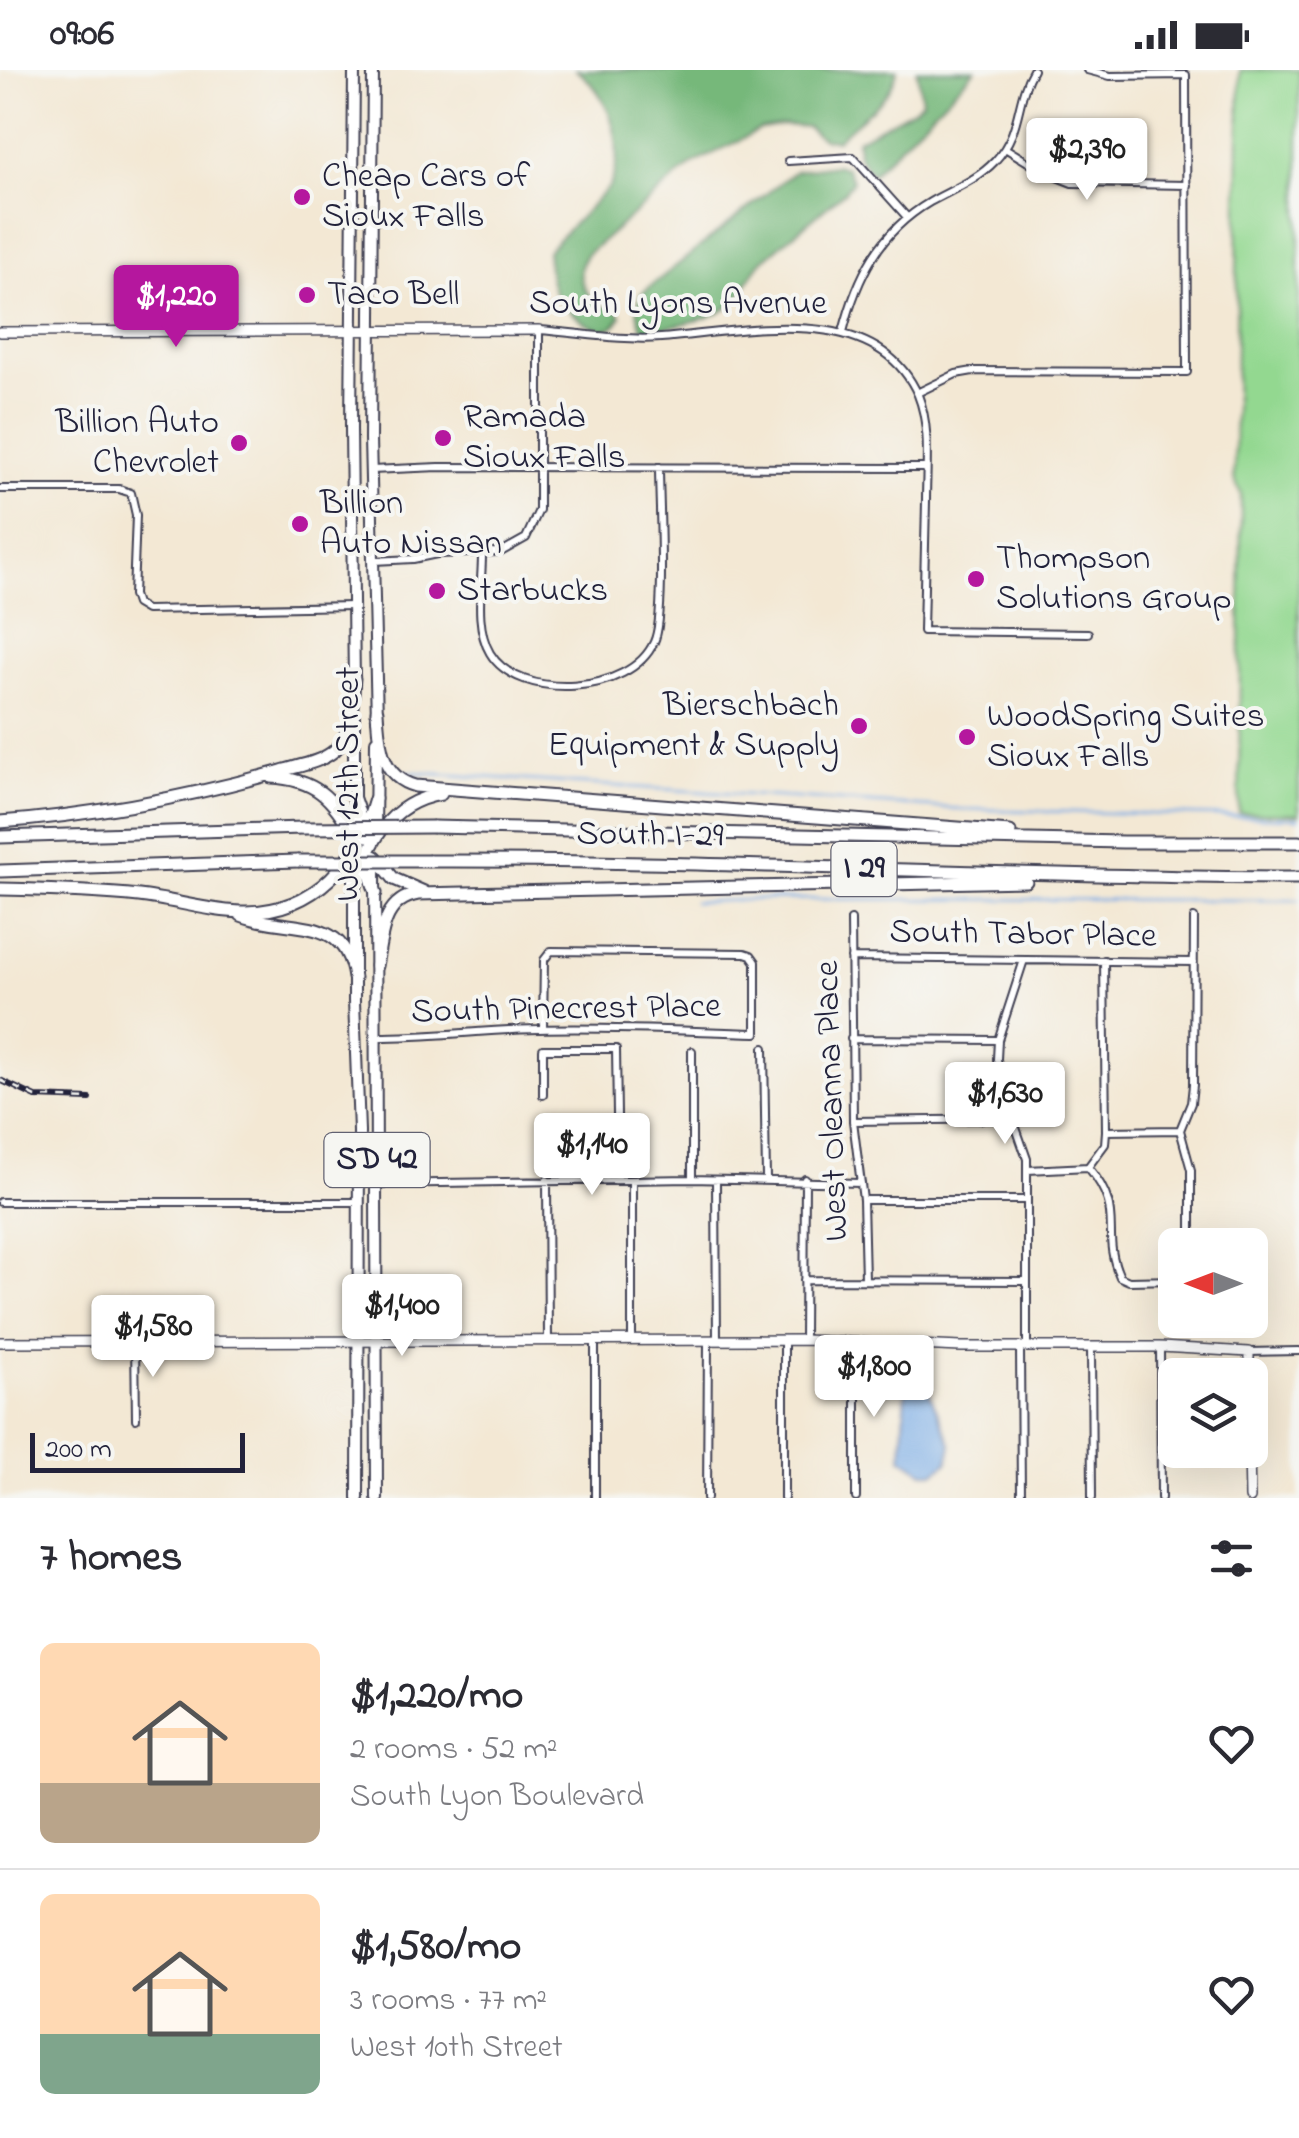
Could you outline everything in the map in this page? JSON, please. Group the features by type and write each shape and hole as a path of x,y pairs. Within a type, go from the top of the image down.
{"highway":[{"path":"0,822 107,808 262,776 322,758 338,748 348,728 354,678"},
{"path":"377,711 380,747 392,774 415,786 1123,842"},
{"path":"262,776 295,780 316,789 340,808 382,867 400,883 438,894"},
{"path":"0,889 113,893 233,911 261,911 296,901 329,880 410,803 429,796 465,792"},
{"path":"354,799 376,892"},
{"path":"354,892 375,799"},
{"name":"South I-29","path":"0,837 433,827 1123,842 1299,842"},
{"name":"South I-29","path":"0,871 298,861 428,861 1299,878"},
{"path":"376,966 391,908 410,896 928,885 1110,877"},
{"path":"233,911 338,939 350,954 354,978"}],"main road":[{"name":"West 12th Street","path":"354,70 354,799"},
{"name":"West 12th Street","path":"373,70 375,799"},
{"name":"West 12th Street","path":"354,892 358,1498"},
{"name":"West 12th Street","path":"376,892 377,1498"}],"street":[{"path":"843,332 865,267 882,242 906,216 972,180 1005,148 1034,70"},
{"path":"917,393 973,371 1187,372 1186,75 1110,76 1087,70"},
{"path":"1005,148 1044,172 1072,183 1187,185"},
{"path":"788,161 852,157 906,216"},
{"name":"South Lyons Avenue","path":"0,332 539,330 633,338 720,330 843,332 892,358 917,393 925,423 923,631 1088,633"},
{"path":"374,560 414,560 436,554 482,555 502,552 526,538 539,510 539,330"},
{"path":"482,555 481,625 490,652 507,671 530,682 598,683 615,679 631,670 655,641 659,615 659,467"},
{"path":"372,470 926,468"},
{"path":"0,490 118,489 132,494 136,516 133,595 136,604 146,610 353,606"},
{"path":"1191,1228 1191,1170 1180,1130 1193,1085 1194,918"},
{"name":"West Oleanna Place","path":"851,920 852,1122 863,1200 865,1279"},
{"name":"South Pinecrest Place","path":"377,1037 440,1037 543,1028 756,1033 754,958 745,953 550,951 544,960 543,1028"},
{"name":"South Tabor Place","path":"852,958 1194,962"},
{"path":"1021,1498 1028,1170 998,1071 998,1040 1024,960"},
{"path":"1088,1167 1105,1144 1104,960"},
{"path":"850,1038 998,1040"},
{"path":"543,1095 543,1048 616,1049 618,1180"},
{"path":"764,1048 766,1180"},
{"path":"692,1051 692,1180"},
{"path":"852,1122 1013,1119"},
{"path":"1106,1131 1180,1130"},
{"path":"1028,1170 1088,1167"},
{"path":"1088,1167 1110,1198 1111,1253 1120,1277 1129,1282 1158,1281"},
{"path":"378,1184 805,1179 861,1183"},
{"path":"804,1340 805,1179"},
{"path":"548,1180 548,1340"},
{"path":"632,1180 632,1340"},
{"path":"707,1498 716,1180"},
{"path":"863,1200 1027,1200"},
{"path":"0,1202 359,1202"},
{"path":"804,1280 1026,1282"},
{"path":"595,1498 596,1340"},
{"path":"0,1342 804,1340 1299,1351"},
{"path":"135,1341 136,1419"},
{"path":"784,1342 784,1498"},
{"path":"856,1342 856,1498"},
{"path":"1091,1347 1092,1498"},
{"path":"1160,1347 1161,1498"},
{"path":"1249,1352 1249,1358"},
{"path":"1250,1468 1250,1498"}],"green space":[{"path":"576,70 897,70 889,91 837,140 823,139 807,127 761,129 691,165 586,255 581,273 586,291 621,316 606,329 586,323 567,308 554,291 549,271 547,251 610,186 615,171 617,154 612,122 598,93"},
{"path":"917,70 975,70 872,174 858,156 857,140 922,101"},
{"path":"1240,70 1299,70 1299,814 1239,813 1241,494 1234,478"},
{"path":"835,165 846,168 853,181 762,261 727,308 696,321 651,331 643,329 638,312 641,294 795,171"}],"water":[{"path":"917,1383 927,1388 952,1445 948,1462 935,1472 924,1472 902,1458 906,1390"}],"waterway":[{"path":"407,772 961,809 1299,818"},
{"path":"693,902 1299,900"}],"railway":[{"path":"0,1080 36,1097 90,1099"}],"place":[{"name":"Cheap Cars of Sioux Falls","path":"302,197"},
{"name":"Taco Bell","path":"307,295"},
{"name":"Ramada Sioux Falls","path":"443,438"},
{"name":"Billion Auto Chevrolet","path":"239,443"},
{"name":"Billion Auto Nissan","path":"300,524"},
{"name":"Thompson Solutions Group","path":"976,579"},
{"name":"Starbucks","path":"437,591"},
{"name":"Bierschbach Equipment & Supply","path":"859,726"},
{"name":"WoodSpring Suites Sioux Falls","path":"967,737"}]}
